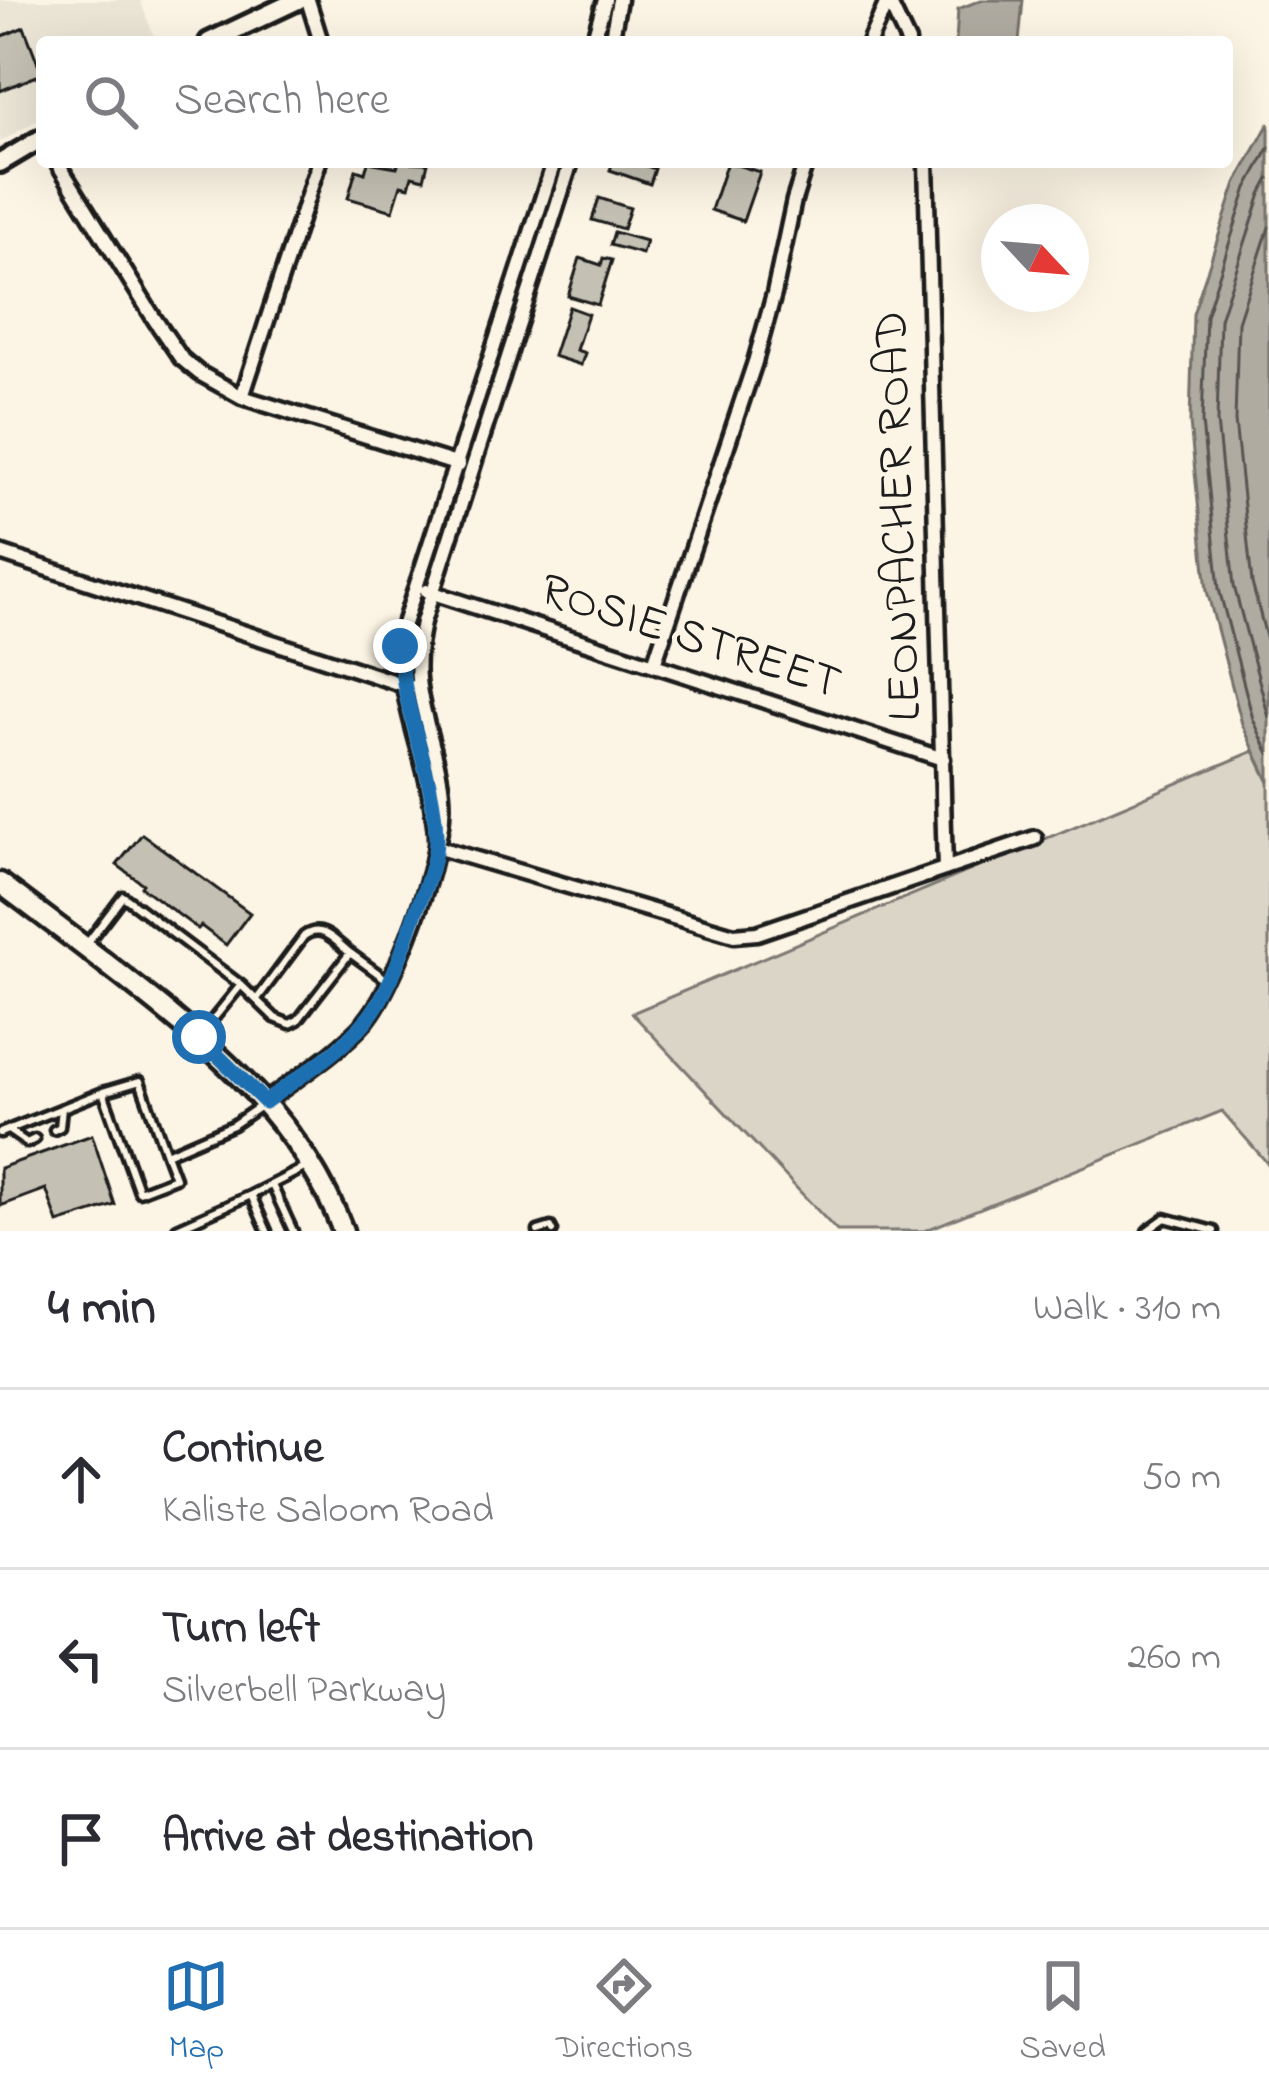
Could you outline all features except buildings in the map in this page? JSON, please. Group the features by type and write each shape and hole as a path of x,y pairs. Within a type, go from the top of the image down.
{"main road":[{"path":"0,883 199,1037 265,1102 311,1164 343,1231"}],"street":[{"path":"222,36 298,0"},
{"path":"308,0 319,36"},
{"path":"595,36 605,0"},
{"path":"612,36 619,0"},
{"path":"872,36 887,1"},
{"path":"887,1 905,36"},
{"path":"0,163 36,142"},
{"path":"61,168 173,348 199,373 242,397 471,469"},
{"path":"242,397 317,168"},
{"path":"436,847 400,646 552,168"},
{"path":"265,1102 361,1027 374,1011 390,982 426,884 443,813 443,791 420,689 418,642 569,168"},
{"path":"654,664 754,362 804,168"},
{"name":"LEONPACHER ROAD","path":"926,168 945,869"},
{"path":"0,553 420,689"},
{"name":"ROSIE STREET","path":"415,587 943,759"},
{"path":"436,847 734,935 757,933 1035,838"}],"lane":[{"path":"84,947 123,896 290,1024 350,953"},
{"path":"256,1000 311,931 322,931 390,982"},
{"path":"199,1037 241,985"},
{"path":"4,1131 104,1092 140,1081 175,1178 139,1192 104,1092"},
{"path":"166,1154 233,1124 265,1102"},
{"path":"54,1130 60,1127 62,1108"},
{"path":"4,1131 27,1143 35,1139"},
{"path":"177,1228 311,1164"},
{"path":"272,1184 292,1231"},
{"path":"251,1195 267,1231"},
{"path":"1147,1231 1165,1218 1214,1231"},
{"path":"538,1231 551,1226 553,1231"}],"shaded area":[{"path":"0,0 140,0 154,36 36,36 36,121 0,142"},
{"path":"1254,751 1269,782 1269,1165 1222,1111 924,1231 837,1231 632,1013"}],"water":[{"path":"981,0 1023,0 1020,36 956,36 958,9"},
{"path":"1269,123 1269,782 1242,724 1207,591 1190,423 1193,314 1236,183"}],"route":[{"path":"199,1037 265,1102 361,1027 388,986 426,884 436,835 400,646"}]}
